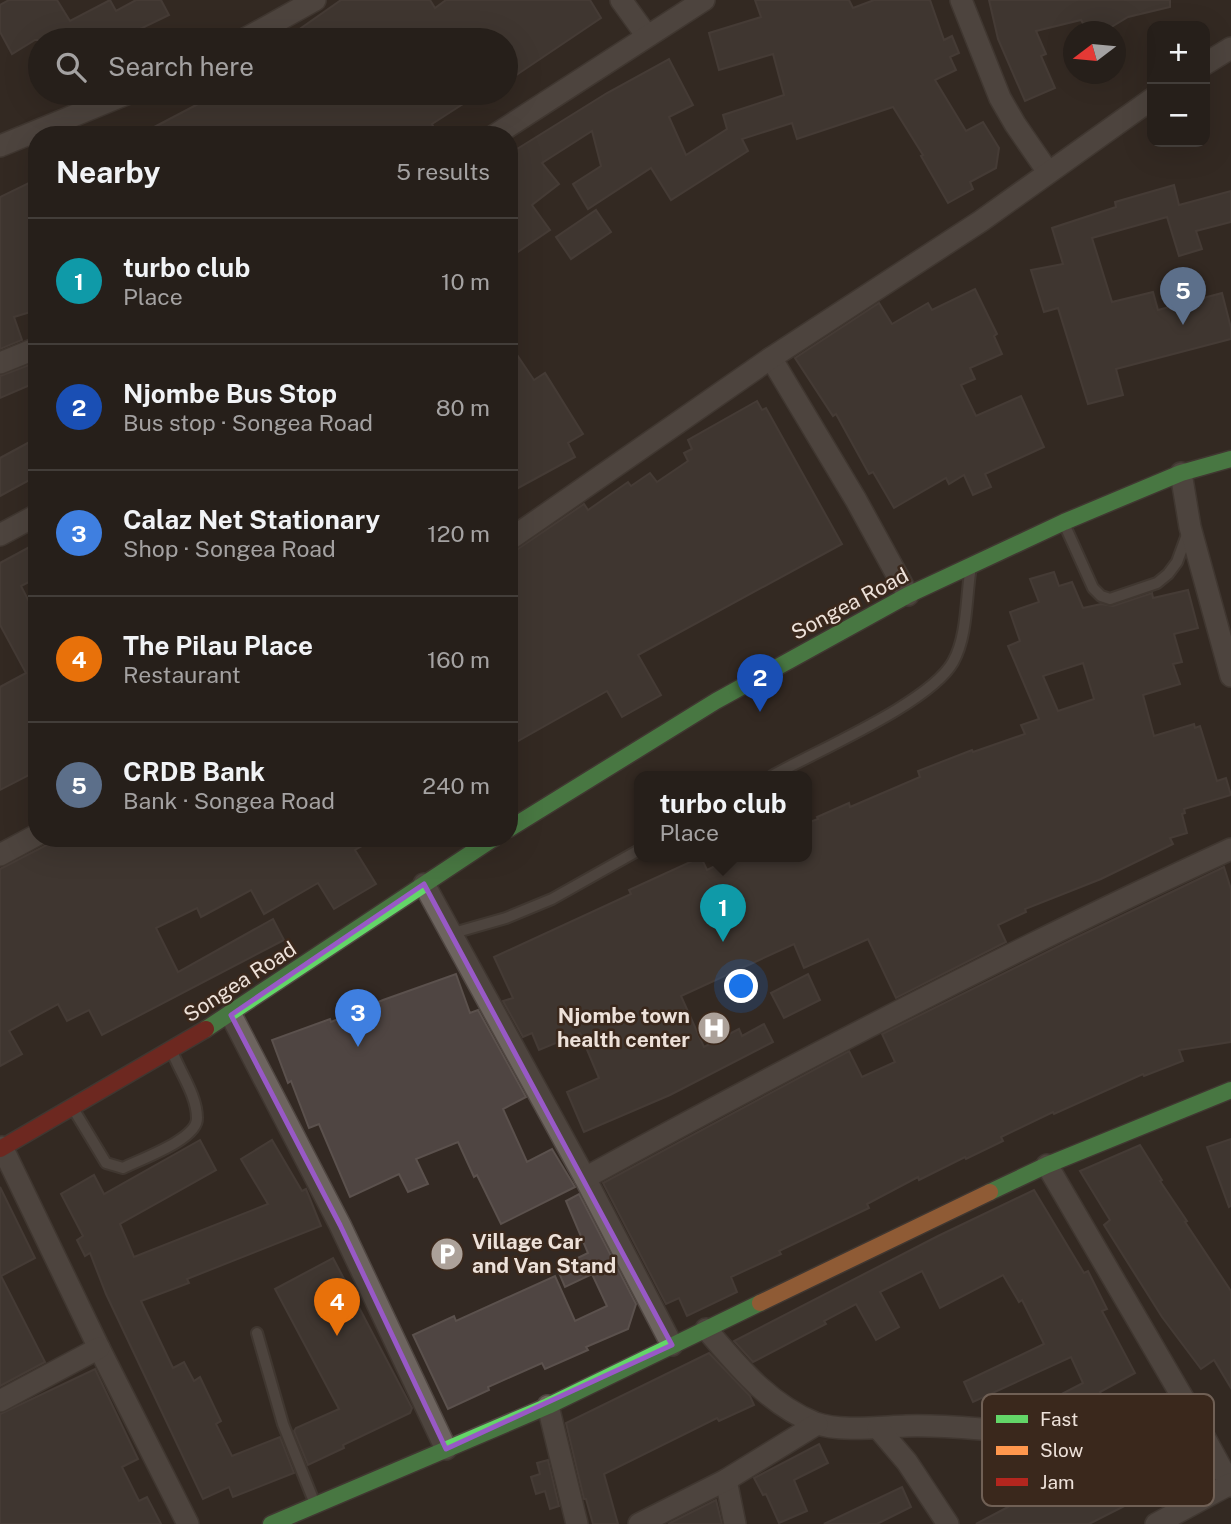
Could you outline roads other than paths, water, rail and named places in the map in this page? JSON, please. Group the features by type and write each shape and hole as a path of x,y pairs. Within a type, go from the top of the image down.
{"main road":[{"name":"Songea Road","path":"518,823 716,701 908,595 1064,522 1181,473 1231,459"},
{"name":"Songea Road","path":"1,1148 231,1015 480,847"},
{"path":"271,1524 548,1406 1047,1165 1231,1090"}],"street":[{"path":"265,28 315,0"},
{"path":"621,0 646,36"},
{"path":"509,126 704,0"},
{"path":"961,0 1000,98 1014,124 1048,172"},
{"path":"1210,61 1231,48"},
{"path":"518,531 771,358 981,221 1147,103"},
{"path":"49,126 100,105"},
{"path":"0,146 28,134"},
{"path":"0,363 28,352"},
{"path":"771,358 856,500 908,595"},
{"path":"1181,473 1190,527 1231,676"},
{"path":"0,535 28,520"},
{"path":"0,855 28,840"},
{"path":"585,1178 756,1085 981,969 1099,909 1231,849"},
{"path":"424,884 585,1178 672,1345"},
{"path":"231,1015 340,1225 446,1449"},
{"path":"1,1148 188,1524"},
{"path":"1047,1165 1181,1394"},
{"path":"706,1329 750,1381 785,1408 817,1424 878,1428 927,1426 981,1429"},
{"path":"0,1401 99,1348"},
{"path":"548,1406 577,1524"},
{"path":"639,1524 726,1480 817,1424"},
{"path":"878,1428 907,1462 948,1524"},
{"path":"1214,1455 1230,1485 1214,1493"},
{"path":"726,1480 735,1524"},
{"path":"1156,1524 1190,1506"}],"lane":[{"path":"1064,522 1093,589 1110,599 1157,583 1168,574 1177,562 1190,527"},
{"path":"781,771 884,717 928,689 952,663 961,641 972,564"},
{"path":"450,934 506,918 552,899 634,853"},
{"path":"73,1108 107,1164 123,1168 190,1135 198,1120 194,1101 171,1051"},
{"path":"257,1333 283,1424 315,1504"}],"place":[{"name":"CRDB Bank","path":"1183,325"},
{"name":"Njombe Bus Stop","path":"760,712"},
{"name":"turbo club","path":"723,942"},
{"name":"Njombe town health center","path":"714,1028"},
{"name":"Calaz Net Stationary","path":"358,1047"},
{"name":"Village Car and Van Stand","path":"447,1254"},
{"name":"The Pilau Place","path":"337,1336"}]}
